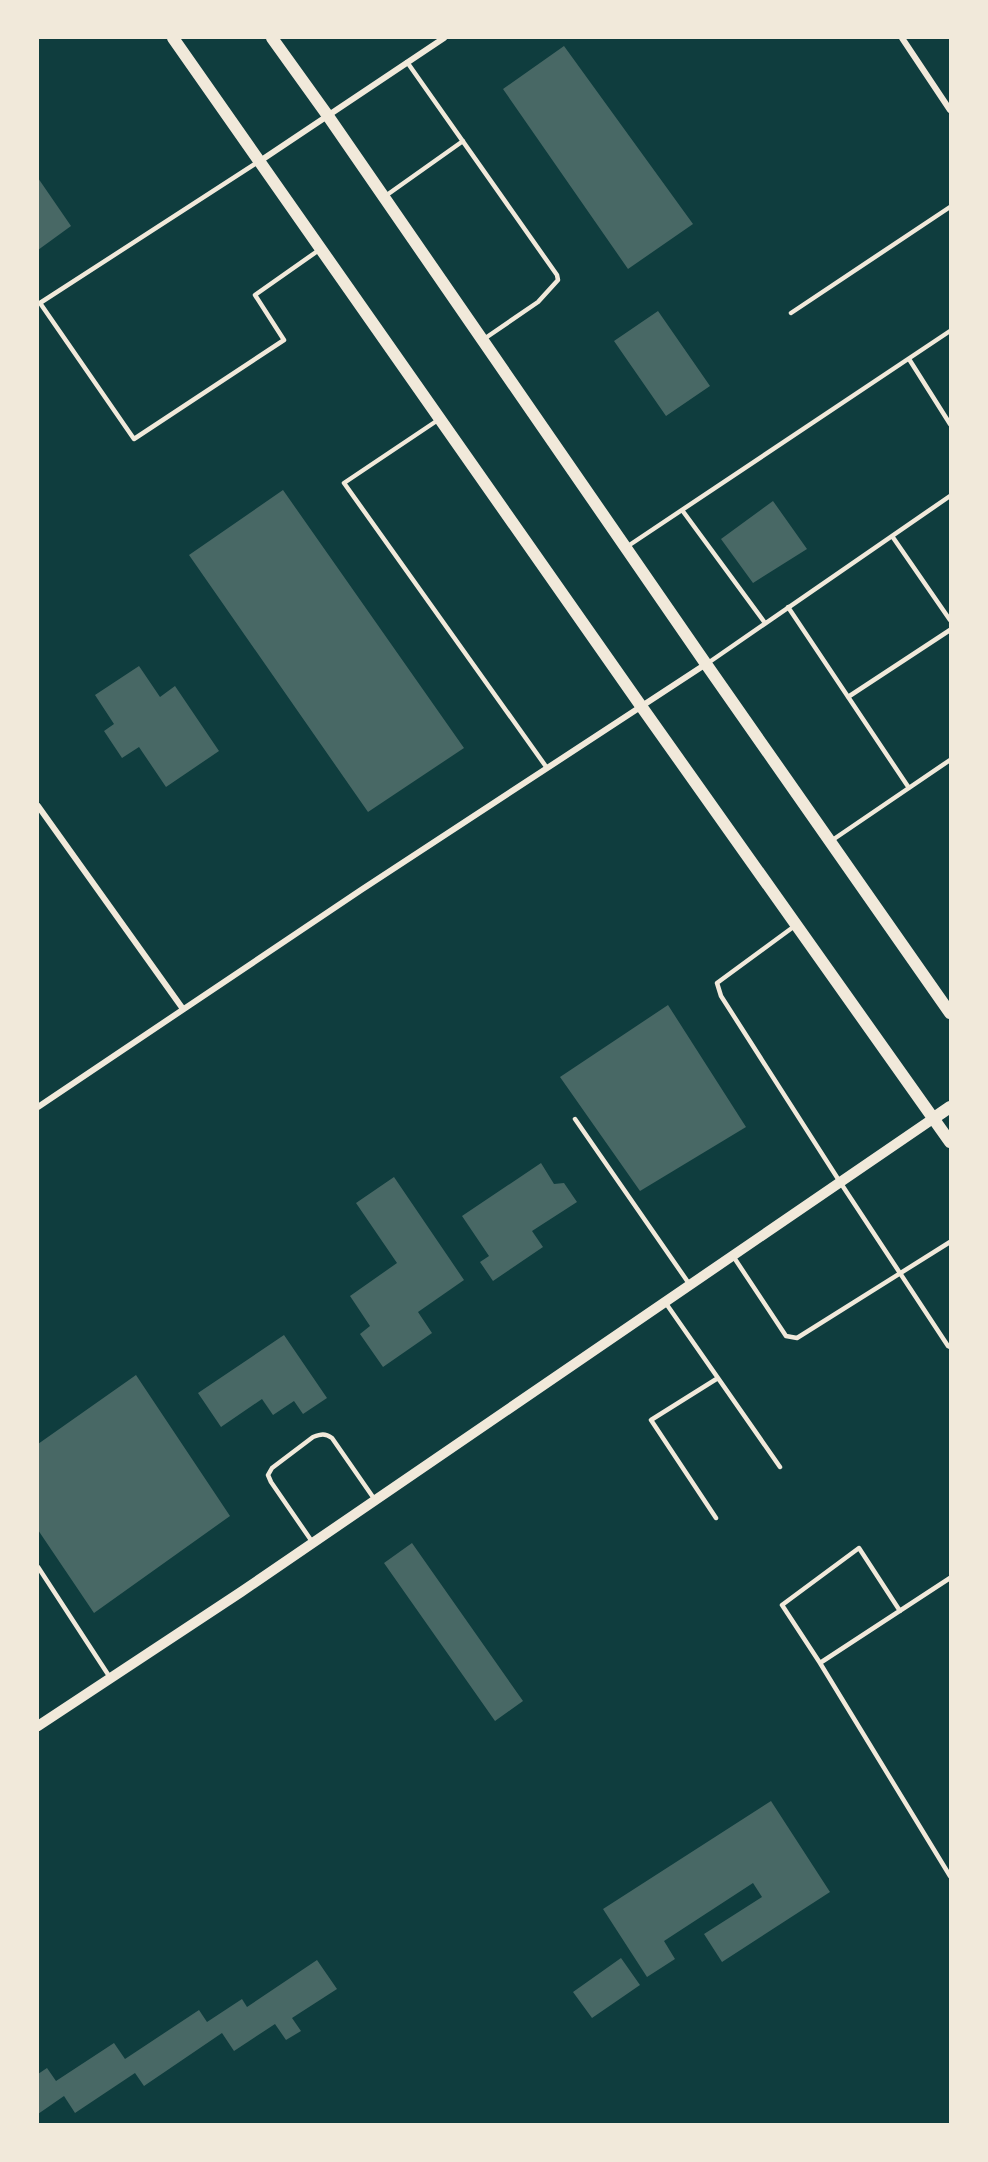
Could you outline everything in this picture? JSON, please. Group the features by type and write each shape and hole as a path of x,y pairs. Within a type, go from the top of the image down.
{"main road":[{"path":"173,38 641,706 951,1142"},
{"path":"272,38 951,1013"},
{"path":"934,1118 951,1107"}],"street":[{"path":"260,161 444,38"},
{"path":"902,38 951,110"},
{"path":"38,1107 706,664"},
{"path":"38,806 183,1009"},
{"path":"38,1726 375,1501 934,1118"}],"lane":[{"path":"407,62 555,270 558,280 538,302 483,340"},
{"path":"384,196 463,141"},
{"path":"260,161 40,303 134,439 284,340 255,295 321,248"},
{"path":"790,314 951,207"},
{"path":"625,547 951,331"},
{"path":"909,359 951,424"},
{"path":"440,418 344,483 547,768"},
{"path":"706,664 951,496"},
{"path":"682,510 765,623"},
{"path":"892,536 951,620"},
{"path":"788,607 909,788"},
{"path":"848,697 951,630"},
{"path":"830,842 951,760"},
{"path":"796,925 717,983 721,996 900,1274 948,1346 951,1347"},
{"path":"575,1119 690,1285"},
{"path":"733,1256 786,1336 797,1338 951,1242"},
{"path":"665,1302 780,1467"},
{"path":"716,1518 651,1420 718,1378"},
{"path":"313,1543 268,1475 272,1468 313,1437 320,1434 332,1438 375,1501"},
{"path":"900,1611 859,1548 782,1605 951,1876"},
{"path":"38,1567 111,1678"},
{"path":"820,1663 951,1578"}],"building":[{"path":"564,46 693,224 628,269 503,89"},
{"path":"38,178 71,226 38,250"},
{"path":"658,311 710,386 666,416 614,341"},
{"path":"283,490 464,748 368,812 189,555"},
{"path":"773,501 807,549 753,583 721,539"},
{"path":"139,666 160,697 175,686 219,751 166,787 139,747 122,758 104,731 114,724 95,695"},
{"path":"668,1005 746,1127 640,1191 560,1077"},
{"path":"541,1163 554,1184 564,1183 577,1202 532,1231 543,1247 493,1281 480,1262 489,1256 462,1216"},
{"path":"394,1177 464,1280 418,1312 432,1333 383,1367 360,1334 370,1326 350,1296 397,1263 356,1203"},
{"path":"284,1335 327,1398 303,1414 294,1401 273,1415 262,1399 221,1427 198,1393"},
{"path":"136,1375 230,1516 94,1613 38,1530 38,1444"},
{"path":"412,1543 523,1701 495,1721 384,1563"},
{"path":"771,1801 830,1892 722,1962 704,1934 762,1897 753,1883 664,1941 675,1959 647,1977 603,1909"},
{"path":"621,1958 640,1985 592,2018 573,1992"},
{"path":"317,1960 337,1989 292,2018 301,2031 286,2040 275,2024 234,2051 222,2033 144,2086 135,2073 75,2113 64,2096 38,2114 38,2074 47,2068 56,2081 114,2043 125,2059 199,2010 207,2022 242,1999 247,2007"}]}
